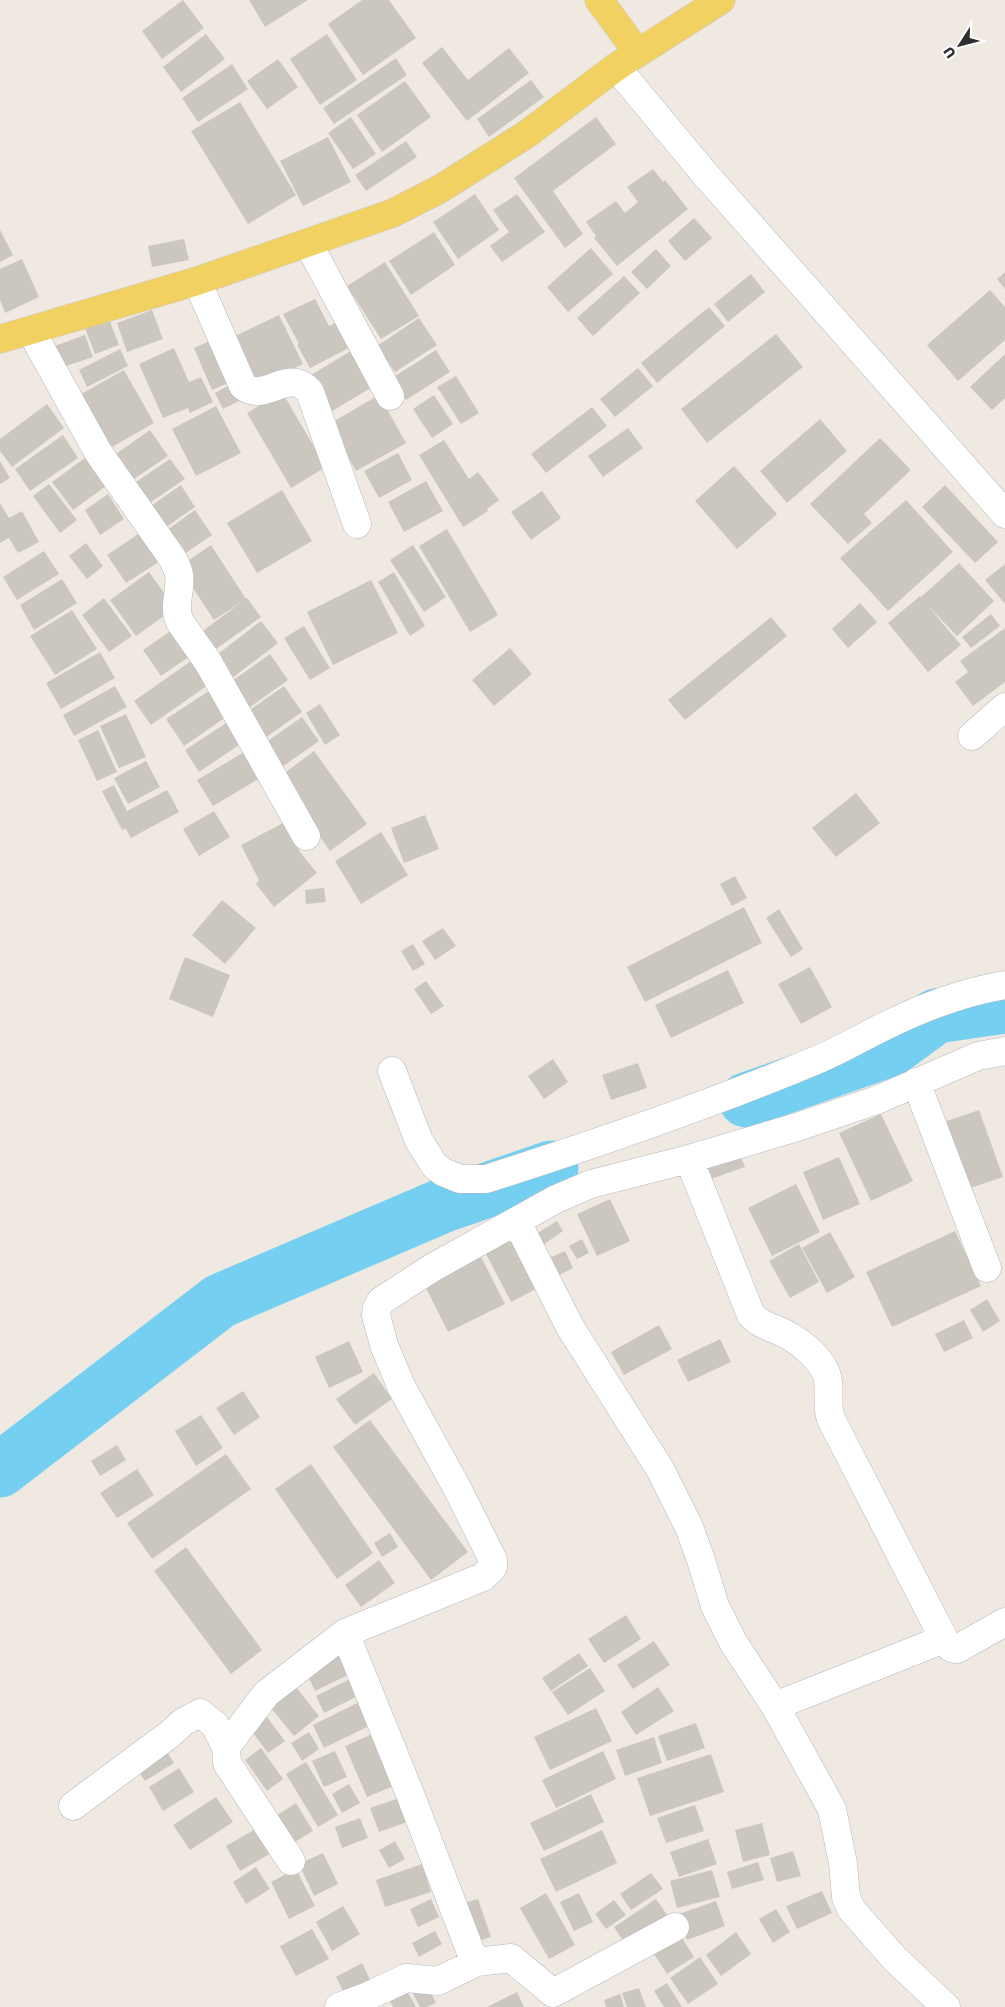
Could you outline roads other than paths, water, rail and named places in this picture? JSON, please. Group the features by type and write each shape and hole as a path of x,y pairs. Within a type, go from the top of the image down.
{"main road":[{"path":"599,0 627,60"},
{"path":"0,339 197,281 393,213 440,189 527,134 627,60 721,0"}],"street":[{"path":"627,60 705,174 1005,514"},
{"path":"308,243 390,396"},
{"path":"197,281 243,386 248,390 258,392 287,383 298,382 304,385 310,392 357,524"},
{"path":"31,331 98,452 173,559 179,574 176,614 208,662 306,836"},
{"path":"972,736 1005,707"},
{"path":"392,1071 419,1141 435,1166 443,1172 460,1179 486,1179 678,1115 820,1058 927,1008 965,994 1005,985"},
{"path":"226,1747 266,1694 345,1633 483,1577 493,1567 493,1560 457,1488 401,1386 384,1344 376,1315 381,1301 432,1268 556,1199 591,1184 689,1159 797,1127 877,1100 978,1056 1005,1051"},
{"path":"916,1082 987,1268"},
{"path":"689,1159 751,1315 760,1324 779,1331 808,1349 826,1373 829,1386 827,1409 831,1419 948,1646 957,1649 1005,1622"},
{"path":"517,1222 570,1327 660,1469 689,1527 715,1606 733,1642 775,1706 832,1809 843,1863 846,1897 851,1909 895,1959 946,2007"},
{"path":"345,1633 470,1950 477,1962"},
{"path":"775,1706 944,1638"},
{"path":"73,1806 170,1734 183,1722 200,1713 215,1725 226,1747 227,1763 291,1861"},
{"path":"338,2007 366,1997 406,1978 438,1980 477,1962 511,1958 553,1993 675,1927"}],"waterway":[{"path":"746,1100 891,1049 936,1016 1005,1006"},
{"path":"0,1470 220,1301 444,1205 551,1168"}]}
